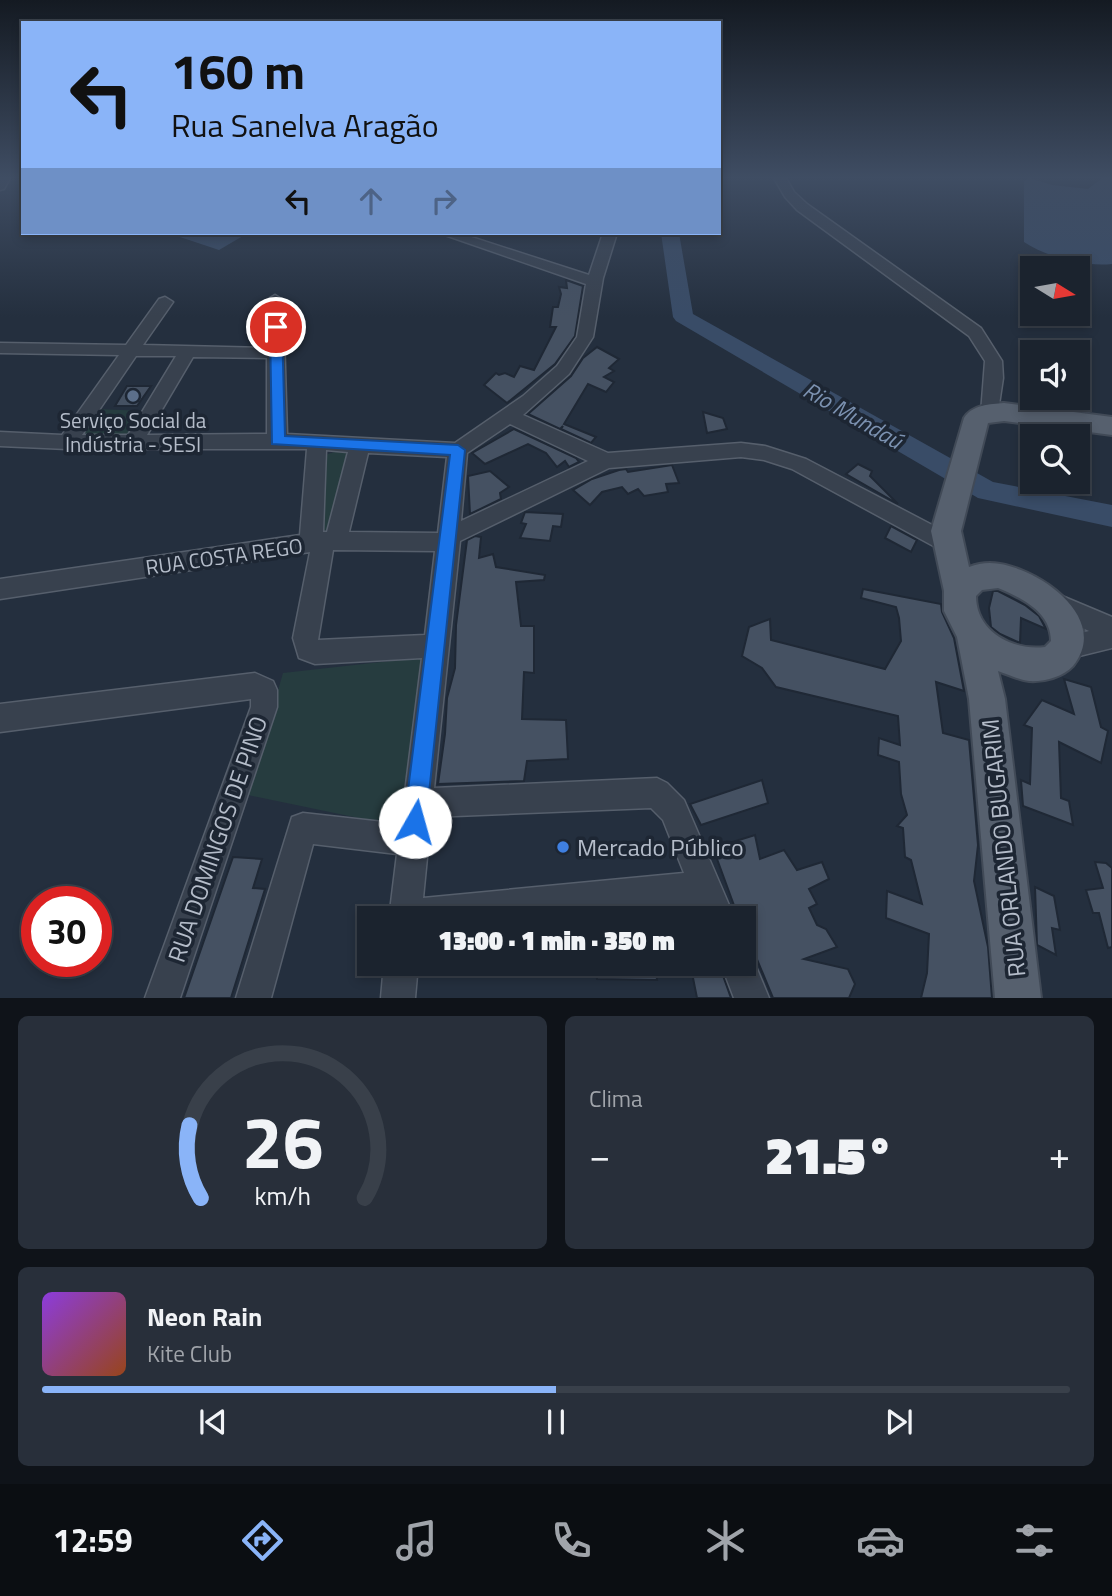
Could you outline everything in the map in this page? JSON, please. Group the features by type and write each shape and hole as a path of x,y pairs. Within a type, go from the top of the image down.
{"main road":[{"path":"946,537 998,576 1025,584 1050,602 1065,625 1067,647 1054,663 1028,665 998,655 973,635 960,611 960,591 946,537 981,421 1033,414 1112,426"},
{"path":"960,591 974,578 998,576"},
{"name":"RUA ORLANDO BUGARIM","path":"973,635 987,699 1018,998"},
{"name":"RUA ORLANDO BUGARIM","path":"987,699 1028,665"}],"street":[{"path":"826,225 975,332 990,348 995,361 981,421"},
{"path":"452,235 594,282"},
{"path":"0,439 68,442 277,441 458,450 508,416 556,377 585,339 591,317 594,282 609,235"},
{"path":"275,300 277,441"},
{"path":"68,442 165,302"},
{"path":"0,348 276,353"},
{"path":"134,441 187,352"},
{"path":"508,416 606,461"},
{"path":"317,443 323,542"},
{"path":"360,445 323,542 305,638 307,650 315,652 437,646"},
{"path":"406,906 458,450"},
{"path":"449,539 606,461 707,451 765,453 799,464 946,537"},
{"name":"RUA COSTA REGO","path":"0,589 323,542 449,539"},
{"path":"1050,602 1112,629"},
{"path":"1067,647 1112,637"},
{"name":"RUA DOMINGOS DE PINO","path":"0,718 255,686 264,690 264,707 162,998"},
{"path":"418,803 657,793 674,810 714,906"},
{"path":"253,998 303,828 413,842"},
{"path":"515,906 706,887"},
{"path":"398,998 400,976"},
{"path":"743,976 752,998"}],"green space":[{"path":"98,409 144,411 128,434 81,434"},
{"path":"341,450 351,454 330,530 323,531 321,461 328,454"},
{"path":"426,657 402,827 248,795 283,673"}],"water":[{"path":"1024,225 1112,225 1112,264 1090,264 1090,256 1055,256 1024,242"},
{"path":"174,235 245,235 219,250"}],"building":[{"path":"566,280 583,286 575,336 555,364 507,403 484,385 496,373 514,377 520,366 534,370 556,327 550,327 553,307 558,307 561,294 559,287 567,288"},
{"path":"597,347 619,359 609,368 614,371 604,377 614,382 606,392 588,384 564,424 596,437 591,443 561,429 563,426 560,429 528,414 571,376 583,358"},
{"name":"Serviço Social da Indústria - SESI","path":"127,386 151,386 137,406 115,406"},
{"path":"703,412 723,418 727,429 707,433"},
{"path":"514,429 576,458 579,462 569,467 565,461 557,467 546,453 528,444 485,464 472,453"},
{"path":"858,464 872,471 870,476 898,504 846,474"},
{"path":"672,465 679,483 666,484 668,492 644,496 638,489 628,494 622,487 602,492 590,505 573,490 592,479 619,470 626,469 628,472"},
{"path":"490,471 509,487 500,493 501,499 470,514 468,476"},
{"path":"525,512 563,514 561,527 553,526 550,541 520,538 526,524 521,523"},
{"path":"891,526 917,540 911,552 885,538"},
{"path":"475,536 481,537 479,558 493,554 496,567 545,575 544,580 516,582 521,626 534,626 534,673 524,672 522,719 566,720 568,759 527,761 524,781 438,784 447,698 455,668 456,625 467,540"},
{"path":"863,589 941,604 954,638 964,691 936,682 943,733 969,740 978,845 974,881 988,947 992,998 921,998 927,973 929,934 886,918 887,891 922,904 911,860 905,857 903,828 897,826 907,815 901,794 899,762 878,755 879,738 900,745 898,716 776,687 762,668 742,656 749,627 770,619 771,640 885,669 901,641 896,607 861,598"},
{"path":"993,591 1025,605 1039,616 1046,629 1021,618 1020,643 1000,634 991,627 989,608"},
{"path":"1064,679 1091,687 1101,727 1108,731 1101,763 1059,742 1061,798 1069,801 1073,825 1023,806 1021,780 1030,784 1032,728 1024,725 1042,700 1074,714"},
{"path":"762,780 768,803 701,825 690,804"},
{"path":"755,835 760,859 784,850 797,870 822,862 829,879 809,889 817,904 809,908 817,925 826,929 837,947 804,959 848,969 855,984 849,998 773,998 756,957 756,906 734,906 713,848"},
{"path":"233,857 262,859 253,888 265,889 231,998 184,998"},
{"path":"1095,862 1106,863 1112,868 1112,947 1108,948 1099,913 1093,913 1086,890 1103,888"},
{"path":"1035,887 1054,896 1060,930 1052,928 1056,955 1037,945"},
{"path":"597,976 656,976 657,980 597,979"},
{"path":"693,976 723,976 731,998 697,998"}],"waterway":[{"name":"Rio Mundaú","path":"670,235 683,317 987,491 1112,516"}],"place":[{"name":"Serviço Social da Indústria - SESI","path":"133,396"},
{"name":"Mercado Público","path":"563,847"}],"route":[{"path":"276,327 277,441 458,450 415,822"}]}
